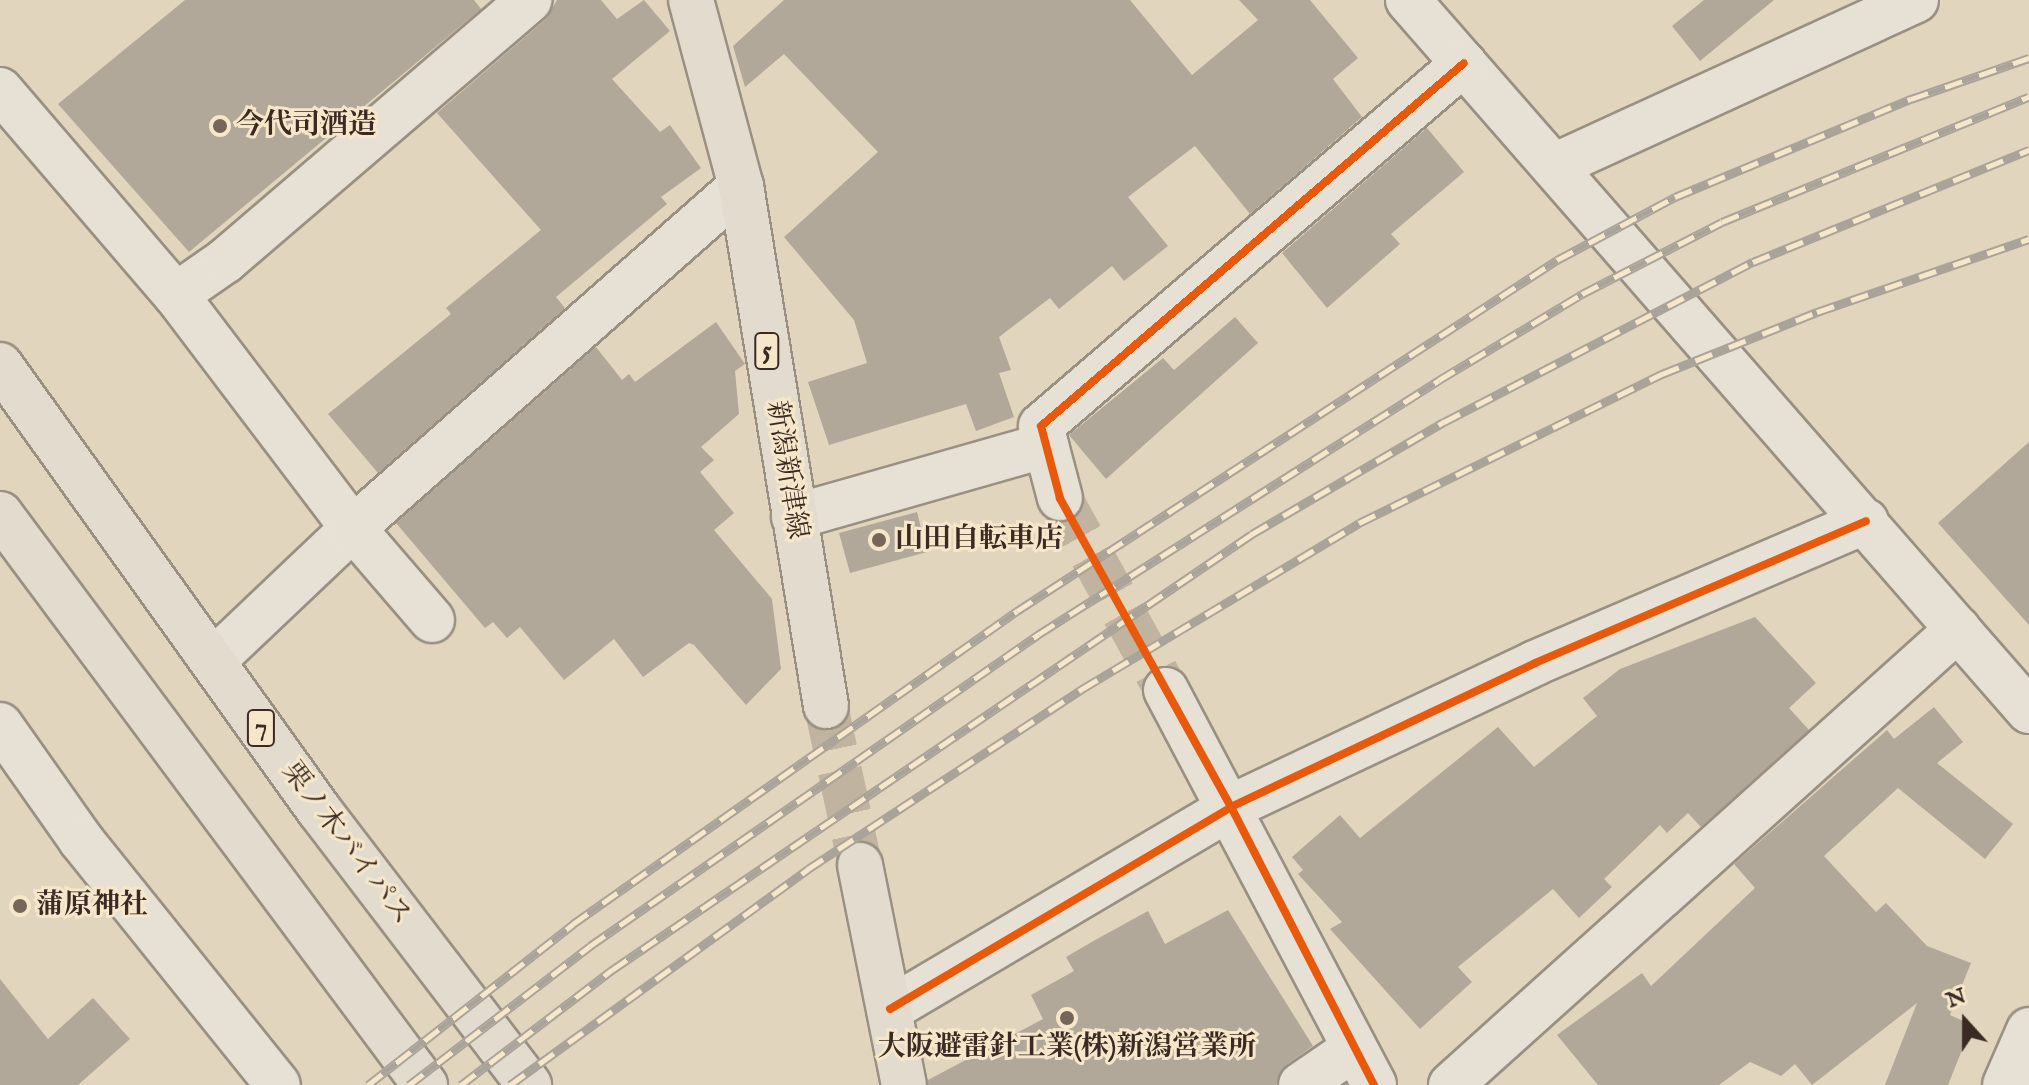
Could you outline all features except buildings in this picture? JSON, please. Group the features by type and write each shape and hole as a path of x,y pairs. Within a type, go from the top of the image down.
{"main road":[{"name":"新潟新津線","path":"691,0 741,186 826,706"},
{"name":"栗ノ木バイパス","path":"0,365 213,661 529,1085"},
{"path":"0,514 425,1085"},
{"path":"860,865 904,1085"}],"street":[{"path":"176,295 225,261 530,0"},
{"path":"1408,0 2029,711"},
{"path":"1554,166 1906,1"},
{"path":"1060,498 1041,426 1464,63"},
{"path":"0,90 176,295 353,528 432,620"},
{"path":"213,661 353,528 741,186"},
{"path":"794,517 1046,445"},
{"path":"890,1009 1231,807 1535,663 1866,521"},
{"path":"1451,1085 1958,629"},
{"path":"1166,690 1231,807 1363,1068 1301,1085"},
{"path":"0,725 81,840 278,1085"},
{"path":"2005,1085 2029,1030"}],"tunnel":[{"path":"1060,498 1166,690"},
{"path":"826,706 860,865"}],"railway":[{"path":"368,1085 573,924 1017,611 1557,260 1675,197 1911,99 2029,58"},
{"path":"409,1085 590,946 1039,634 1439,380 1582,294 1722,222 2029,97"},
{"path":"461,1085 612,970 1252,534 1444,422 1753,262 2029,150"},
{"path":"510,1085 808,869 1082,689 1359,523 1662,374 1817,312 2029,239"}],"cycle path":[{"path":"1374,1085 1231,807 1060,498 1041,426 1464,63"},
{"path":"890,1009 1231,807 1535,663 1866,521"}],"place":[{"name":"今代司酒造","path":"220,126"},
{"name":"山田自転車店","path":"879,540"},
{"name":"蒲原神社","path":"20,906"},
{"name":"大阪避雷針工業(株)新潟営業所","path":"1067,1018"}]}
